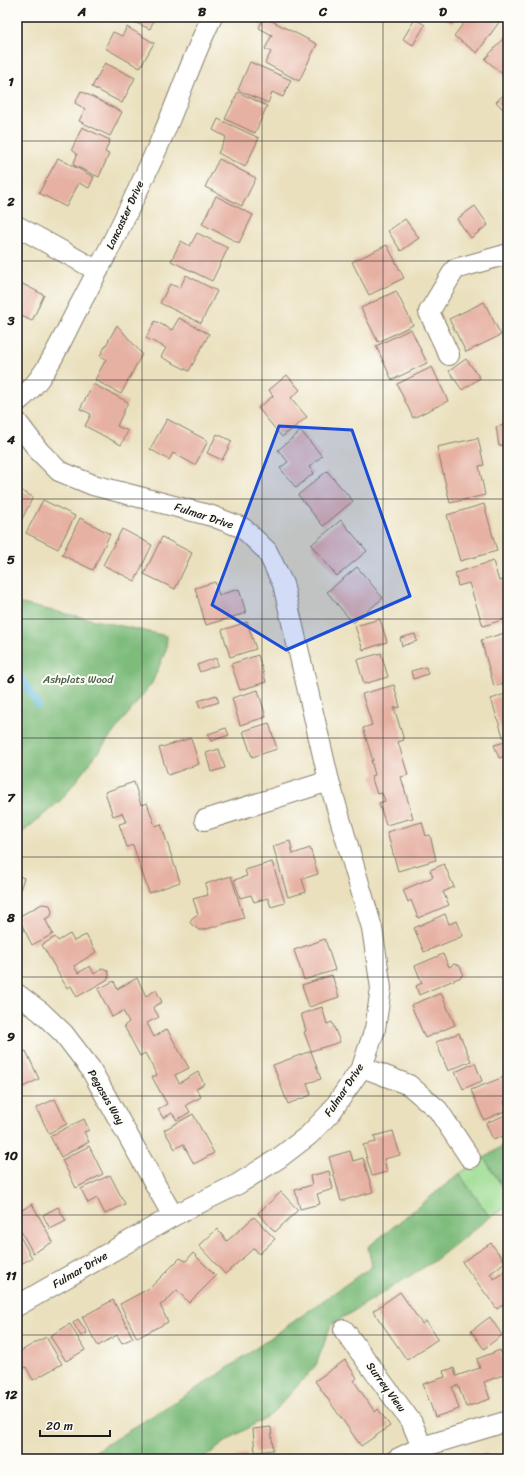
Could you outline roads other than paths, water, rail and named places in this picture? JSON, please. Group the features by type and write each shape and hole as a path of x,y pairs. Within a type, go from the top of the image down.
{"street":[{"name":"Lancaster Drive","path":"17,402 25,396 46,370 98,271 163,135 212,17"},
{"path":"17,226 98,271"},
{"path":"449,355 429,312 455,269 508,254"},
{"name":"Fulmar Drive","path":"17,422 39,451 59,471 94,485 212,516 242,528 267,551 284,584 329,781 372,928 381,988 375,1029 362,1067 331,1112 309,1135 280,1158 238,1184 173,1216 17,1306"},
{"path":"205,820 329,781"},
{"name":"Pegasus Way","path":"17,994 41,1012 64,1034 90,1068 173,1216"},
{"path":"362,1067 409,1085 438,1110 470,1158"},
{"name":"Surrey View","path":"344,1330 412,1423 422,1447"},
{"path":"397,1459 422,1447 508,1421"}],"waterway":[{"path":"17,671 38,705"}],"park label":[{"name":"Ashplats Wood","path":"78,679"}]}
